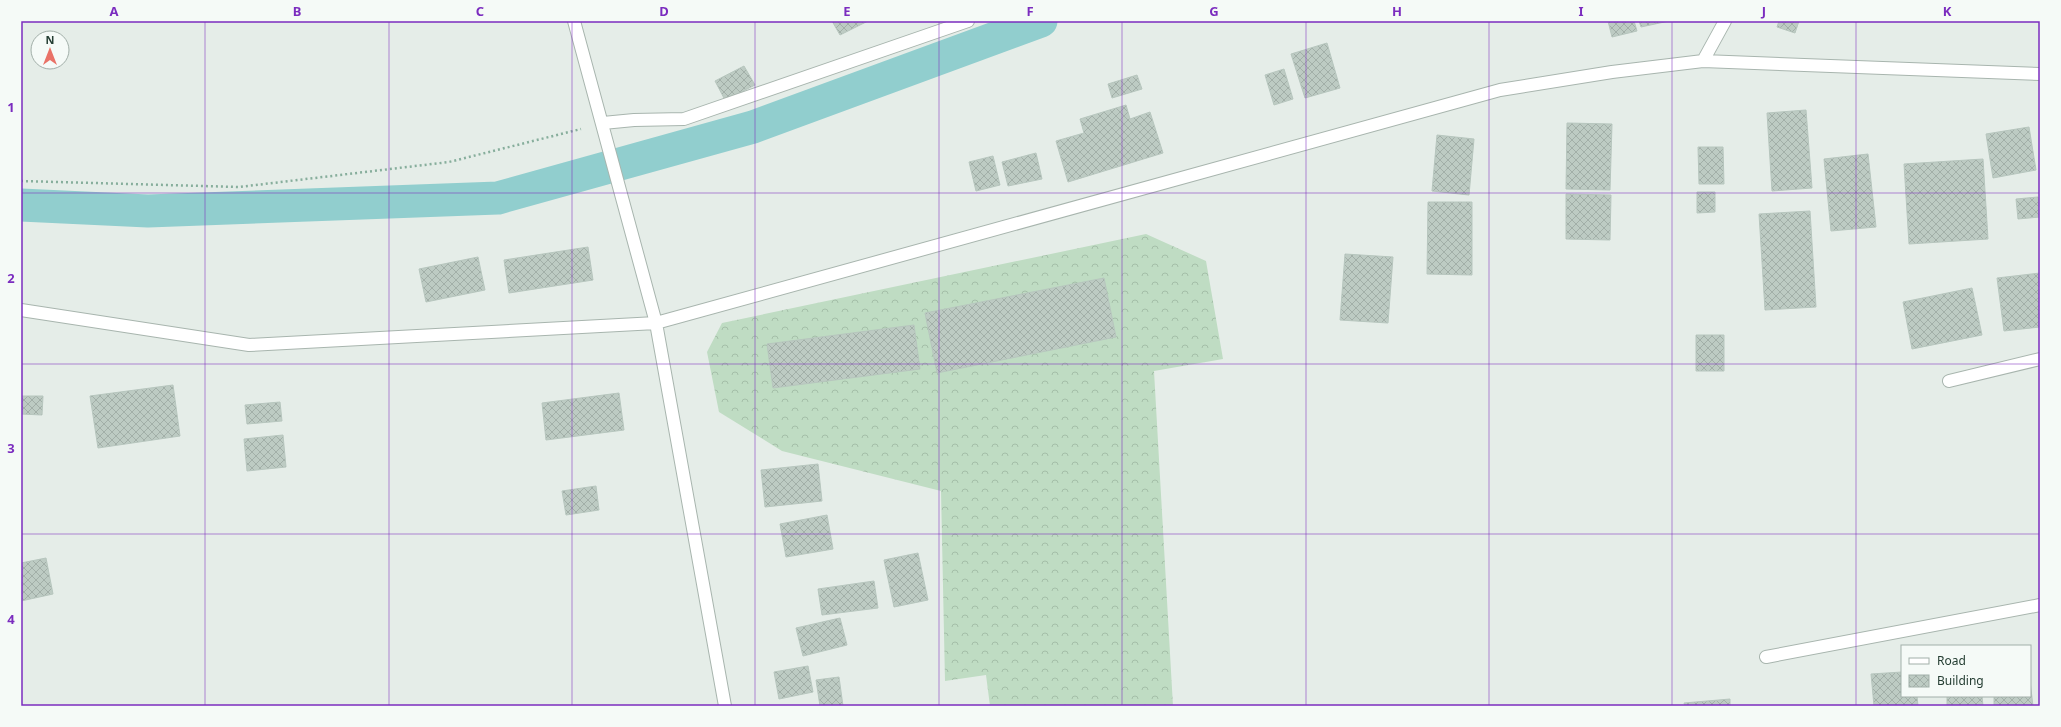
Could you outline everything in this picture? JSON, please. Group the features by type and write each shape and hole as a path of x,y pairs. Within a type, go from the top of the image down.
{"street":[{"path":"574,21 603,123 656,323 725,706"},
{"path":"603,123 634,120 684,119 968,21"},
{"path":"1703,61 1725,21"},
{"path":"21,310 249,345 656,323 1500,90 1612,72 1703,61 2040,74"},
{"path":"1949,381 2040,359"},
{"path":"1766,657 2040,605"}],"path":[{"path":"21,180 239,187 449,162 603,123"}],"green space":[{"path":"1146,234 1206,261 1223,359 1154,371 1173,706 990,706 986,675 945,681 941,491 782,451 719,412 707,352 722,323"}],"building":[{"path":"832,21 868,21 840,35"},
{"path":"1608,21 1634,21 1637,31 1612,37"},
{"path":"1639,21 1669,21 1641,27"},
{"path":"1779,21 1799,21 1795,33 1777,27"},
{"path":"1327,43 1340,88 1305,98 1291,54"},
{"path":"744,66 755,85 725,100 715,81"},
{"path":"1284,69 1293,99 1274,105 1265,75"},
{"path":"1137,75 1142,89 1112,98 1108,84"},
{"path":"1126,105 1130,119 1150,112 1163,153 1068,182 1056,141 1084,133 1080,119"},
{"path":"1806,110 1812,188 1772,191 1767,113"},
{"path":"1567,123 1612,124 1610,190 1566,189"},
{"path":"2029,127 2036,170 1993,178 1986,134"},
{"path":"1437,135 1474,139 1469,195 1432,191"},
{"path":"1698,147 1723,147 1724,184 1699,184"},
{"path":"1036,153 1042,179 1008,186 1002,162"},
{"path":"1868,154 1876,227 1831,231 1824,159"},
{"path":"993,156 1000,185 976,191 969,162"},
{"path":"1983,159 1988,239 1909,244 1904,164"},
{"path":"1697,192 1715,192 1715,212 1697,213"},
{"path":"1566,194 1611,195 1610,240 1566,239"},
{"path":"2038,197 2040,217 2018,219 2016,199"},
{"path":"1428,202 1472,202 1472,275 1427,274"},
{"path":"1810,211 1816,307 1765,310 1759,214"},
{"path":"588,247 593,280 509,293 504,260"},
{"path":"1345,254 1393,257 1388,323 1340,320"},
{"path":"478,257 485,290 426,302 419,269"},
{"path":"2040,273 2040,327 2004,331 1997,278"},
{"path":"1104,278 1116,337 937,373 925,313"},
{"path":"1972,288 1982,335 1912,349 1903,302"},
{"path":"914,325 920,369 773,388 767,344"},
{"path":"1696,335 1724,335 1724,371 1696,371"},
{"path":"173,385 180,436 98,448 90,396"},
{"path":"619,393 624,430 546,440 542,403"},
{"path":"21,396 43,396 42,415 21,414"},
{"path":"280,402 282,421 247,424 245,405"},
{"path":"283,435 286,467 247,471 244,439"},
{"path":"818,464 822,501 765,507 761,470"},
{"path":"596,486 599,510 566,515 562,491"},
{"path":"827,515 833,549 786,557 780,524"},
{"path":"918,553 928,600 894,607 884,560"},
{"path":"46,558 53,594 21,601 21,563"},
{"path":"874,581 878,608 822,615 818,589"},
{"path":"840,618 847,645 803,656 796,628"},
{"path":"808,666 813,692 779,699 774,672"},
{"path":"1901,672 1901,697 1917,697 1918,706 1874,706 1871,674"},
{"path":"839,677 843,706 820,706 816,680"},
{"path":"2031,689 2033,706 1994,706 1994,697 2031,697"},
{"path":"1947,697 1982,697 1983,706 1947,706"},
{"path":"1730,699 1730,706 1685,706 1684,703"}],"waterway":[{"path":"21,205 148,211 498,198 753,127 1041,21"}]}
